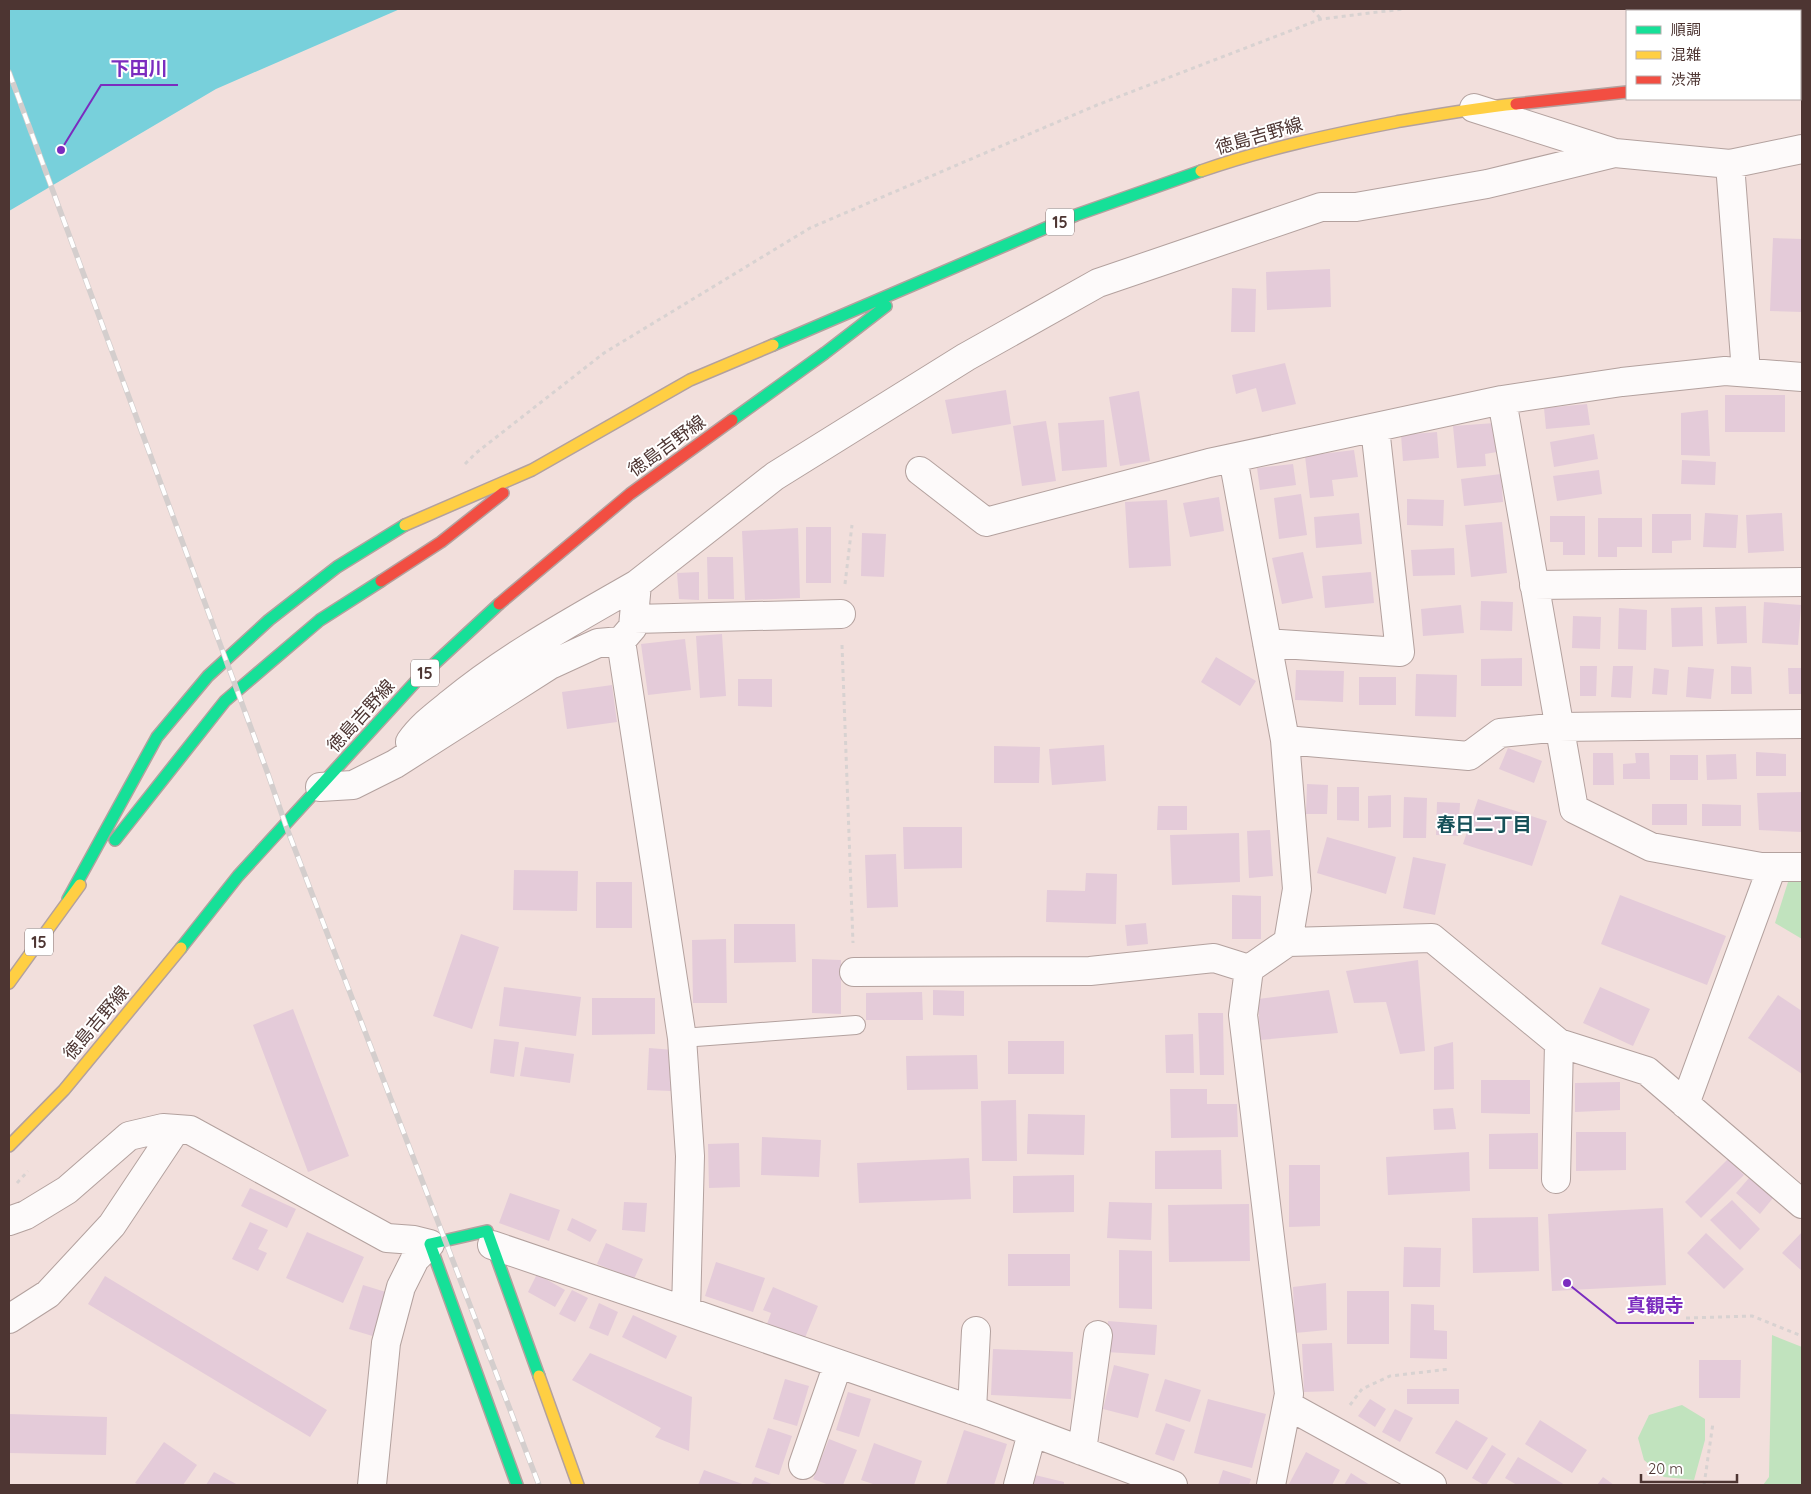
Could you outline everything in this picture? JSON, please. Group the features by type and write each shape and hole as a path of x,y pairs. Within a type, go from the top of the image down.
{"main road":[{"name":"徳島吉野線","path":"68,900 157,737 208,676 268,620 337,567 405,525 532,470 690,380 1076,215 1233,160 1327,135 1474,108 1626,92"},
{"name":"徳島吉野線","path":"9,1146 64,1090 203,922 238,876 418,679 508,596 630,494 825,353 918,281"},
{"name":"徳島吉野線","path":"9,983 68,900 225,701 320,620 441,542 532,470"},
{"path":"517,1485 430,1244 489,1238 578,1485"}],"street":[{"path":"1474,108 1615,153 1730,164 1801,148"},
{"path":"395,764 419,729 476,682 552,633 637,584 775,476 966,357 1098,283 1321,208 1356,208 1487,184 1615,153"},
{"path":"1730,164 1746,372"},
{"path":"920,471 986,522 1209,463 1502,400 1631,381 1725,371 1802,378"},
{"path":"1502,400 1574,809 1651,847 1761,867 1802,867"},
{"path":"1267,643 1400,652 1375,428"},
{"path":"1233,458 1285,740 1297,889 1288,942"},
{"path":"1534,585 1802,582"},
{"path":"637,584 628,630 682,1038 690,1156 686,1311"},
{"path":"320,787 352,785 395,764 550,665 628,630 841,614"},
{"path":"1285,740 1469,756 1500,733 1560,727 1802,724"},
{"path":"1685,1104 1772,867"},
{"path":"1271,1485 1289,1394 1243,1015 1249,969 1288,942 1432,938 1559,1043 1647,1071 1802,1204"},
{"path":"854,972 1090,971 1214,958 1249,969"},
{"path":"1556,1179 1559,1043"},
{"path":"9,1221 26,1215 67,1190 129,1136 163,1128 190,1130 388,1238 414,1240 430,1244"},
{"path":"9,1319 48,1294 112,1225 176,1129"},
{"path":"489,1238 686,1311 972,1410 1173,1485"},
{"path":"372,1485 386,1343 401,1287 415,1259 430,1244"},
{"path":"972,1410 976,1331"},
{"path":"1082,1451 1098,1335"},
{"path":"803,1465 838,1364"},
{"path":"1287,1405 1432,1485"},
{"path":"1018,1485 1032,1432"}],"lane":[{"path":"682,1038 856,1025"}],"path":[{"path":"1312,9 1321,19"},
{"path":"463,466 476,453 604,353 810,228 1097,105 1321,19 1403,9"},
{"path":"852,525 841,614 854,972"},
{"path":"1686,1318 1752,1316 1802,1336"},
{"path":"1332,1430 1362,1389 1390,1376 1450,1369"},
{"path":"1704,1485 1714,1423"}],"green space":[{"path":"1802,881 1802,939 1775,923 1788,882"},
{"path":"1772,1335 1802,1347 1802,1485 1763,1485 1769,1477"},
{"path":"1682,1405 1705,1419 1705,1440 1694,1480 1664,1477 1644,1460 1638,1438 1649,1415"}],"water":[{"path":"9,9 400,9 216,89 9,211"}],"building":[{"path":"1773,238 1802,239 1802,312 1770,311"},
{"path":"1330,269 1331,307 1267,310 1266,272"},
{"path":"1232,288 1256,289 1255,332 1231,332"},
{"path":"1285,363 1296,404 1262,412 1256,388 1236,394 1232,375"},
{"path":"1006,390 1011,424 952,434 945,400"},
{"path":"1139,391 1150,461 1120,466 1109,397"},
{"path":"1725,395 1785,395 1785,432 1725,432"},
{"path":"1587,404 1590,425 1546,429 1544,408"},
{"path":"1708,410 1710,456 1681,455 1681,413"},
{"path":"1104,420 1107,467 1062,471 1058,423"},
{"path":"1046,421 1056,481 1022,486 1013,426"},
{"path":"1495,423 1497,452 1485,454 1486,466 1457,468 1453,426"},
{"path":"1437,432 1439,458 1403,461 1401,435"},
{"path":"1594,434 1598,459 1554,467 1550,442"},
{"path":"1354,450 1358,477 1332,480 1334,496 1310,498 1305,456"},
{"path":"1682,460 1716,462 1715,485 1681,484"},
{"path":"1293,464 1296,485 1260,490 1257,468"},
{"path":"1599,470 1602,494 1557,501 1553,476"},
{"path":"1501,474 1503,502 1464,506 1461,479"},
{"path":"1301,494 1307,535 1279,539 1274,498"},
{"path":"1219,497 1224,531 1190,537 1183,503"},
{"path":"1407,499 1444,500 1443,526 1407,525"},
{"path":"1167,500 1171,566 1129,568 1125,502"},
{"path":"1359,513 1362,544 1316,548 1314,517"},
{"path":"1705,513 1738,515 1736,548 1703,547"},
{"path":"1782,513 1784,551 1748,553 1746,515"},
{"path":"1652,514 1691,514 1691,540 1672,541 1672,553 1652,553"},
{"path":"1550,516 1585,516 1585,555 1563,555 1563,542 1550,542"},
{"path":"1598,518 1642,518 1642,547 1617,547 1617,557 1598,557"},
{"path":"1502,522 1507,573 1471,577 1465,525"},
{"path":"806,527 831,527 831,583 806,583"},
{"path":"798,528 800,598 745,600 742,531"},
{"path":"862,533 886,534 884,577 861,576"},
{"path":"1454,548 1455,575 1413,576 1411,550"},
{"path":"1303,552 1313,598 1282,604 1272,558"},
{"path":"707,557 733,557 734,599 708,599"},
{"path":"699,572 699,600 679,599 677,573"},
{"path":"1371,572 1374,603 1325,608 1322,576"},
{"path":"1481,601 1513,602 1512,631 1480,630"},
{"path":"1764,602 1801,605 1798,645 1762,643"},
{"path":"1461,605 1464,633 1423,636 1421,609"},
{"path":"1746,606 1747,643 1717,644 1715,607"},
{"path":"1702,607 1703,646 1672,647 1671,608"},
{"path":"1619,608 1647,610 1646,650 1618,649"},
{"path":"1573,616 1601,617 1600,649 1572,648"},
{"path":"722,634 726,696 700,698 696,636"},
{"path":"685,639 691,690 648,695 641,644"},
{"path":"1216,657 1256,681 1240,706 1201,682"},
{"path":"1522,658 1522,686 1481,686 1481,659"},
{"path":"1580,666 1597,666 1596,696 1580,696"},
{"path":"1613,666 1633,666 1631,698 1611,697"},
{"path":"1731,666 1751,667 1752,694 1731,694"},
{"path":"1688,667 1714,669 1711,699 1686,697"},
{"path":"1654,668 1669,670 1667,695 1652,694"},
{"path":"1788,668 1802,668 1802,694 1789,694"},
{"path":"1296,670 1344,671 1343,702 1295,700"},
{"path":"1416,674 1457,675 1456,717 1415,716"},
{"path":"1359,677 1396,677 1396,705 1359,705"},
{"path":"738,679 772,679 772,707 738,706"},
{"path":"612,685 617,722 567,729 562,692"},
{"path":"1104,745 1106,781 1052,785 1049,749"},
{"path":"994,746 1040,747 1039,783 994,783"},
{"path":"1508,748 1542,761 1534,783 1499,769"},
{"path":"1756,752 1786,754 1786,776 1756,776"},
{"path":"1593,753 1613,753 1614,785 1593,785"},
{"path":"1635,753 1649,753 1650,779 1623,779 1623,764 1636,763"},
{"path":"1736,754 1737,779 1707,780 1706,755"},
{"path":"1670,755 1698,755 1698,780 1670,780"},
{"path":"1307,784 1328,785 1327,814 1306,814"},
{"path":"1337,787 1359,787 1359,821 1337,820"},
{"path":"1802,792 1802,832 1759,830 1757,793"},
{"path":"1391,795 1391,827 1368,828 1368,796"},
{"path":"1404,797 1427,798 1426,838 1403,838"},
{"path":"1478,799 1547,821 1532,866 1463,844"},
{"path":"1437,802 1460,803 1458,836 1436,835"},
{"path":"1652,804 1687,804 1687,825 1652,825"},
{"path":"1702,804 1741,805 1741,826 1702,826"},
{"path":"1158,806 1187,806 1187,830 1157,830"},
{"path":"903,827 962,827 962,868 904,869"},
{"path":"1270,830 1273,876 1249,878 1247,831"},
{"path":"1239,833 1240,882 1172,885 1170,835"},
{"path":"1327,837 1396,857 1386,894 1317,873"},
{"path":"896,854 898,907 867,908 865,855"},
{"path":"1413,857 1446,864 1435,915 1403,908"},
{"path":"514,870 578,871 577,911 513,910"},
{"path":"1086,873 1117,874 1116,924 1046,922 1047,890 1085,891"},
{"path":"596,882 632,882 632,928 596,928"},
{"path":"1232,895 1261,896 1261,939 1232,939"},
{"path":"1620,895 1726,936 1707,985 1601,944"},
{"path":"1146,923 1148,944 1127,946 1125,925"},
{"path":"734,924 795,924 796,962 734,963"},
{"path":"461,934 499,947 472,1029 433,1016"},
{"path":"726,939 727,1003 693,1003 692,940"},
{"path":"812,959 841,960 841,1014 812,1013"},
{"path":"1418,960 1425,1051 1400,1054 1386,1002 1354,1003 1346,971"},
{"path":"504,987 581,997 576,1036 499,1026"},
{"path":"1600,987 1650,1009 1633,1046 1583,1023"},
{"path":"933,990 964,991 964,1016 933,1015"},
{"path":"1329,990 1338,1033 1260,1040 1258,999"},
{"path":"922,992 923,1020 866,1020 866,993"},
{"path":"1778,995 1802,1011 1802,1074 1748,1038"},
{"path":"592,998 655,998 655,1034 592,1035"},
{"path":"293,1009 349,1156 308,1172 253,1025"},
{"path":"1198,1013 1223,1013 1224,1075 1200,1075"},
{"path":"1193,1034 1194,1073 1166,1073 1165,1035"},
{"path":"494,1039 519,1042 514,1077 490,1073"},
{"path":"1008,1041 1064,1041 1064,1074 1008,1074"},
{"path":"1453,1042 1454,1089 1434,1090 1434,1047"},
{"path":"525,1047 574,1054 570,1083 520,1076"},
{"path":"649,1048 674,1050 671,1091 647,1090"},
{"path":"977,1055 978,1089 907,1090 906,1056"},
{"path":"1481,1080 1530,1080 1530,1114 1481,1113"},
{"path":"1620,1082 1620,1110 1575,1112 1575,1083"},
{"path":"1170,1089 1207,1089 1207,1104 1237,1104 1238,1137 1171,1138"},
{"path":"1016,1100 1017,1161 982,1161 981,1101"},
{"path":"1453,1108 1456,1129 1434,1130 1433,1109"},
{"path":"1028,1114 1085,1115 1084,1155 1027,1154"},
{"path":"1576,1132 1626,1132 1626,1170 1576,1171"},
{"path":"1538,1133 1538,1169 1489,1169 1489,1134"},
{"path":"762,1137 821,1140 819,1177 761,1175"},
{"path":"739,1143 740,1187 709,1188 708,1144"},
{"path":"1221,1150 1222,1189 1155,1189 1155,1151"},
{"path":"1469,1152 1470,1191 1388,1195 1386,1157"},
{"path":"969,1158 971,1199 859,1203 857,1163"},
{"path":"1728,1159 1744,1175 1701,1218 1685,1202"},
{"path":"1289,1165 1320,1165 1320,1226 1289,1227"},
{"path":"1074,1175 1074,1212 1013,1213 1013,1176"},
{"path":"1749,1178 1773,1198 1760,1214 1736,1193"},
{"path":"250,1188 296,1209 287,1228 241,1206"},
{"path":"510,1193 560,1210 549,1241 499,1223"},
{"path":"1732,1200 1760,1229 1740,1250 1710,1220"},
{"path":"624,1202 647,1203 645,1232 622,1230"},
{"path":"1109,1202 1152,1203 1151,1240 1107,1238"},
{"path":"1249,1204 1250,1261 1169,1262 1168,1205"},
{"path":"1663,1208 1666,1285 1552,1291 1548,1214"},
{"path":"1538,1217 1539,1271 1473,1273 1472,1218"},
{"path":"572,1218 597,1230 590,1242 567,1230"},
{"path":"250,1222 268,1230 258,1249 267,1253 258,1271 232,1259"},
{"path":"307,1232 364,1257 343,1303 286,1278"},
{"path":"1802,1232 1802,1271 1782,1253"},
{"path":"1706,1233 1744,1269 1724,1289 1687,1253"},
{"path":"606,1243 643,1259 634,1279 597,1264"},
{"path":"1404,1247 1441,1248 1440,1287 1403,1287"},
{"path":"1119,1250 1152,1251 1152,1309 1119,1308"},
{"path":"1008,1254 1070,1254 1070,1286 1008,1286"},
{"path":"716,1262 765,1278 753,1312 705,1296"},
{"path":"537,1274 565,1290 555,1307 528,1292"},
{"path":"105,1276 327,1410 310,1437 88,1304"},
{"path":"1326,1283 1327,1330 1295,1333 1293,1287"},
{"path":"363,1285 389,1293 376,1337 349,1329"},
{"path":"773,1287 818,1306 804,1340 767,1324 771,1313 763,1310"},
{"path":"572,1290 588,1298 575,1322 559,1314"},
{"path":"1347,1291 1389,1291 1389,1344 1347,1344"},
{"path":"599,1303 618,1312 608,1336 589,1328"},
{"path":"1411,1304 1434,1305 1434,1330 1447,1331 1447,1359 1410,1358"},
{"path":"633,1315 677,1336 666,1359 622,1337"},
{"path":"1108,1321 1157,1325 1155,1355 1106,1352"},
{"path":"1332,1343 1334,1391 1304,1392 1302,1344"},
{"path":"993,1349 1073,1352 1071,1399 991,1395"},
{"path":"590,1353 692,1397 689,1451 655,1437 661,1428 572,1380"},
{"path":"1699,1360 1741,1360 1740,1398 1699,1398"},
{"path":"1114,1365 1149,1374 1138,1418 1103,1409"},
{"path":"785,1379 809,1386 797,1426 773,1419"},
{"path":"1165,1379 1201,1390 1190,1422 1155,1411"},
{"path":"1407,1389 1459,1389 1459,1404 1407,1404"},
{"path":"848,1392 871,1399 859,1437 836,1430"},
{"path":"1208,1399 1266,1414 1252,1468 1194,1453"},
{"path":"1370,1399 1386,1409 1375,1427 1358,1416"},
{"path":"1395,1409 1413,1418 1400,1442 1382,1432"},
{"path":"9,1414 107,1417 106,1455 9,1453"},
{"path":"1456,1420 1488,1438 1467,1470 1435,1453"},
{"path":"1540,1420 1587,1450 1572,1473 1525,1444"},
{"path":"1166,1423 1185,1430 1174,1461 1155,1454"},
{"path":"768,1428 792,1436 779,1475 755,1467"},
{"path":"964,1430 1007,1444 994,1485 946,1485"},
{"path":"829,1439 857,1450 843,1485 829,1485 813,1479"},
{"path":"164,1442 197,1465 183,1485 139,1485 135,1483"},
{"path":"874,1443 922,1461 914,1485 876,1485 861,1480"},
{"path":"1492,1445 1506,1454 1486,1485 1484,1485 1472,1478"},
{"path":"1306,1452 1340,1470 1332,1485 1289,1484"},
{"path":"1518,1457 1565,1485 1517,1485 1505,1478"},
{"path":"704,1470 745,1485 698,1485"},
{"path":"1223,1470 1251,1479 1249,1485 1218,1485"},
{"path":"214,1472 238,1485 206,1485"},
{"path":"1351,1473 1370,1485 1344,1485"},
{"path":"1035,1475 1064,1482 1064,1485 1033,1485"},
{"path":"755,1477 774,1485 751,1485"},
{"path":"1603,1477 1614,1485 1597,1485"}],"railway":[{"path":"9,72 286,826 539,1485"}],"traffic: fast":[{"path":"773,345 1076,215 1201,171"},
{"path":"732,420 886,306"},
{"path":"68,899 157,737 208,676 269,620 337,567 405,525"},
{"path":"115,840 225,701 320,620 381,581"},
{"path":"181,948 238,876 418,679 499,604"},
{"path":"517,1485 430,1244 487,1231 539,1376"}],"traffic: slow":[{"path":"1201,171 1273,149 1346,132 1441,114 1516,104"},
{"path":"405,525 532,470 690,380 773,345"},
{"path":"9,983 80,885"},
{"path":"9,1146 64,1090 181,948"},
{"path":"539,1376 578,1485"}],"traffic: jam":[{"path":"1516,104 1626,92"},
{"path":"499,604 630,494 732,420"},
{"path":"381,581 441,542 503,493"}],"place":[{"name":"下田川","path":"61,150"},
{"name":"真観寺","path":"1567,1283"}],"district":[{"name":"春日二丁目","path":"1484,824"}]}
